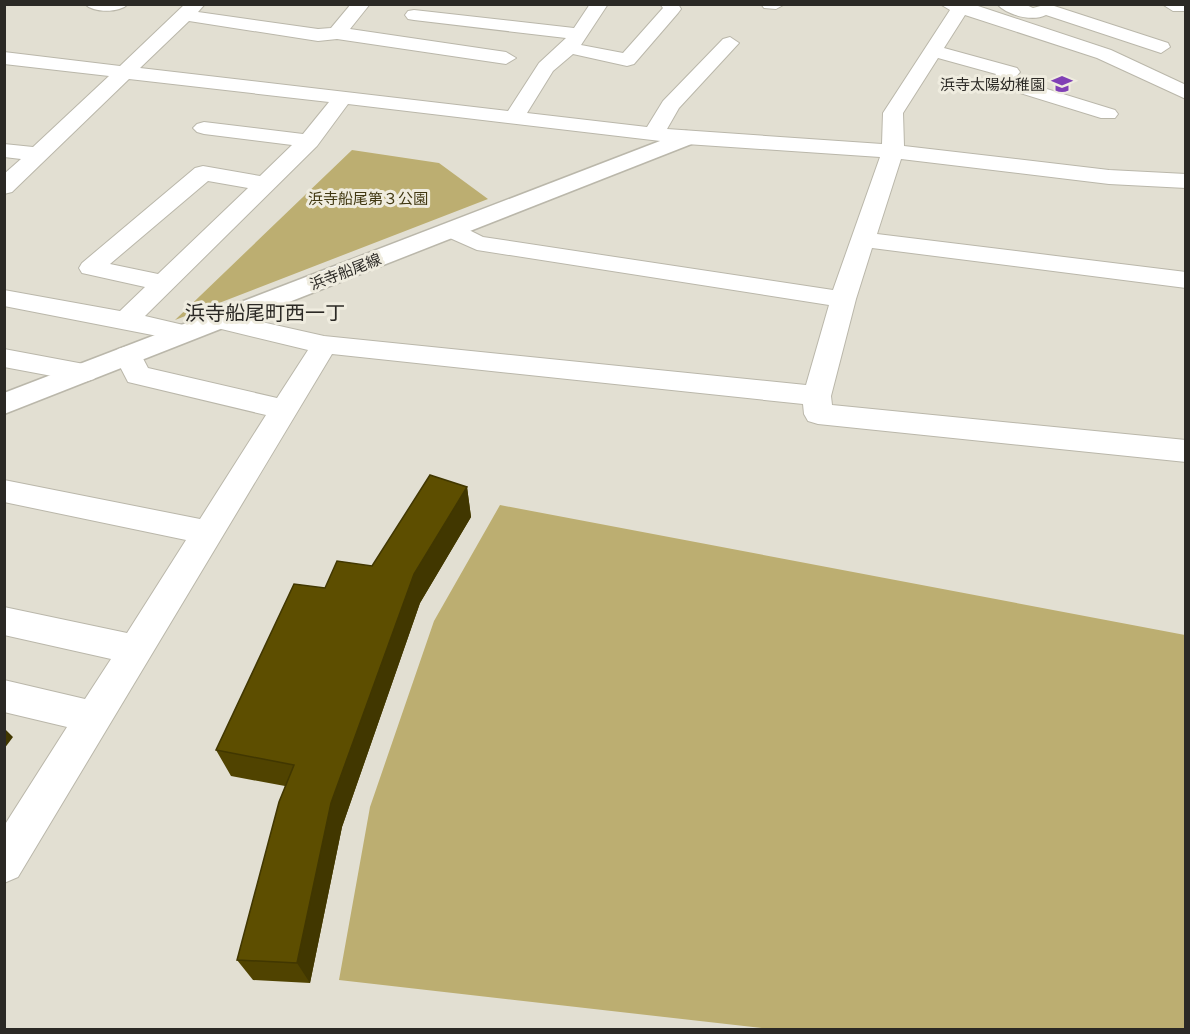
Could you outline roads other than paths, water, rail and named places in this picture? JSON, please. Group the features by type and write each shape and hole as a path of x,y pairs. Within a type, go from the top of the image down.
{"street":[{"path":"94,4 116,7 118,4"},
{"path":"337,33 361,4"},
{"path":"514,117 546,67 574,41 598,6 574,4"},
{"path":"414,15 574,41 627,60 672,9 669,4"},
{"path":"770,4 776,4"},
{"path":"1006,4 1034,14 1044,9 1161,47"},
{"path":"1185,93 1104,54 958,6 934,51 893,113 893,151 843,299 817,396 818,414 1185,451"},
{"path":"4,187 40,156 122,74 191,10 318,35 337,33 506,58"},
{"path":"654,134 670,105 730,43"},
{"path":"934,51 1010,72 1001,81 1108,114"},
{"path":"4,58 122,74 686,138 893,151 1109,177 1185,181"},
{"path":"236,132 272,91"},
{"path":"126,320 309,141 342,99"},
{"path":"204,128 309,141"},
{"name":"浜寺船尾線","path":"4,404 686,138"},
{"path":"4,150 40,156"},
{"path":"164,283 91,268 203,173 265,184"},
{"path":"451,230 477,243 843,299"},
{"path":"863,240 1185,280"},
{"path":"4,298 126,320 183,333"},
{"path":"218,320 324,345 817,396"},
{"path":"4,863 324,345"},
{"path":"128,356 138,375 284,411"},
{"path":"4,358 84,373"},
{"path":"4,491 209,533"},
{"path":"4,621 137,650"},
{"path":"4,696 95,717"}],"place":[{"name":"浜寺太陽幼稚園","path":"1062,84"}],"district":[{"name":"浜寺船尾町西一丁","path":"265,312"}],"park label":[{"name":"浜寺船尾第３公園","path":"368,198"}]}
